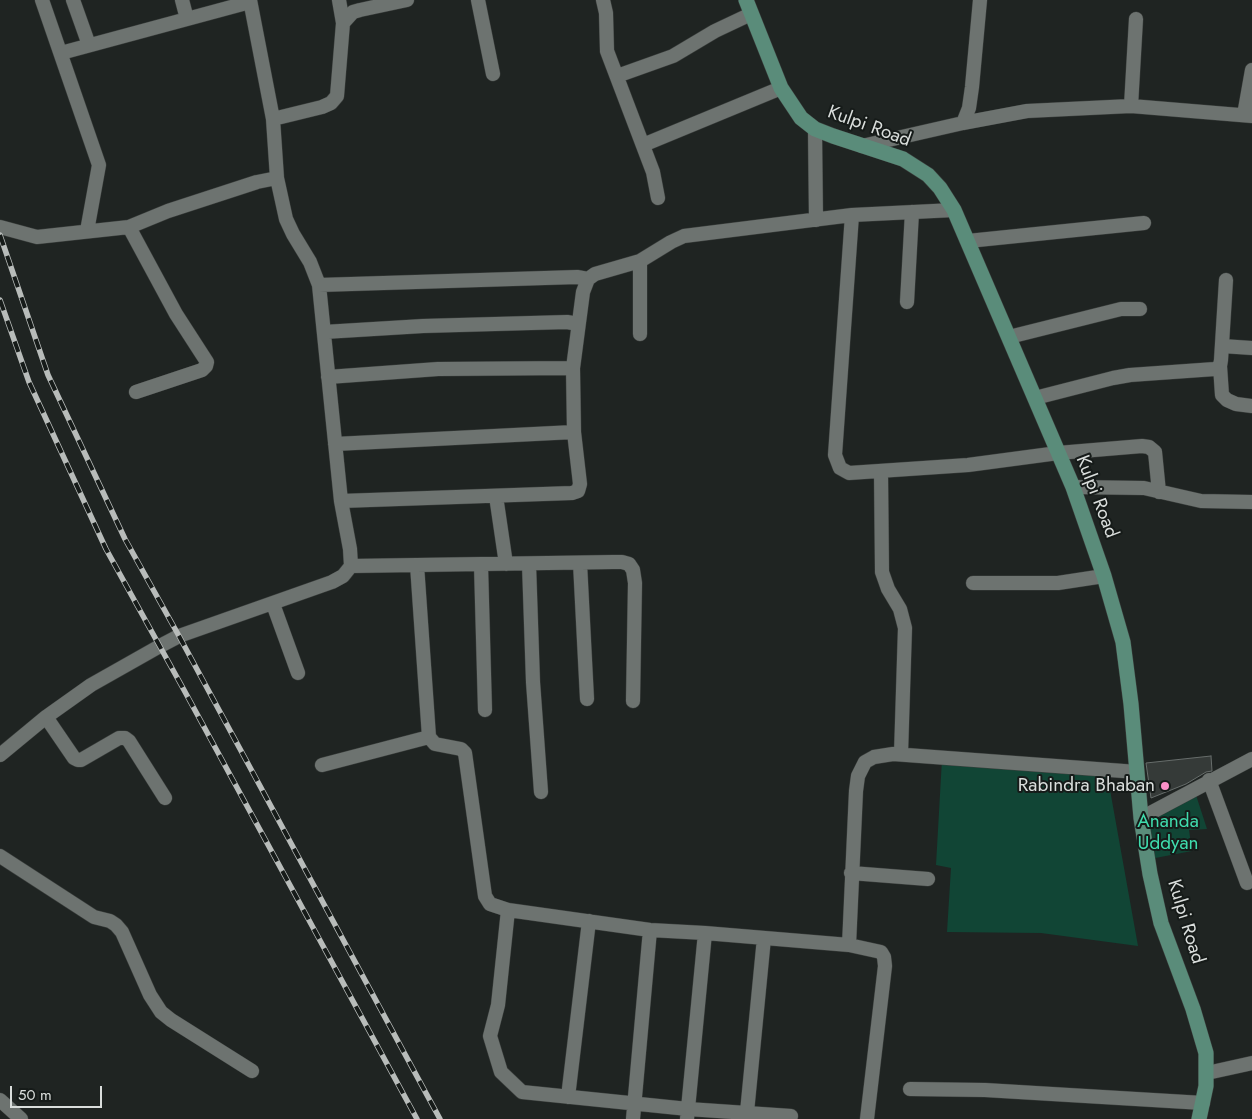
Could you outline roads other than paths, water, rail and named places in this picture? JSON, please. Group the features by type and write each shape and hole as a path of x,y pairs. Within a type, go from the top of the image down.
{"main road":[{"name":"Kulpi Road","path":"749,7 781,88 801,118 815,129 903,159 917,167 940,188 954,210 968,241 1073,487 1104,576 1123,642 1131,704 1141,818 1150,874 1161,923 1202,1033 1207,1073 1199,1119"}],"street":[{"path":"42,0 99,165 87,232"},
{"path":"73,0 88,45"},
{"path":"182,0 187,19"},
{"path":"274,120 322,107 332,103 337,96 344,23 339,0"},
{"path":"344,23 353,12 407,0"},
{"path":"478,0 493,74"},
{"path":"603,0 606,13 607,51 653,172 658,198"},
{"path":"964,123 969,108 972,87 980,0"},
{"path":"0,755 46,717 91,685 160,646 179,636 332,582 343,576 351,566 341,501 319,285 310,262 286,219 277,178 274,120 250,1 61,53"},
{"path":"617,76 673,56 715,32 749,7"},
{"path":"1131,106 1136,19"},
{"path":"862,146 964,123 1027,112 1131,106 1248,115 1252,70"},
{"path":"643,145 781,88"},
{"path":"815,129 816,220"},
{"path":"0,227 37,237 129,227 168,211 257,182 277,178"},
{"path":"341,501 572,494 578,491 580,484 574,432 573,368 583,292 588,279 595,274 640,261 684,236 852,215 954,210"},
{"path":"907,302 912,212"},
{"path":"852,215 835,455 840,468 849,473 968,465 1058,453 1142,446 1150,447 1155,452 1159,492"},
{"path":"968,241 1144,223"},
{"path":"129,227 176,314 207,362 202,370 136,392"},
{"path":"640,261 640,334"},
{"path":"319,285 577,277 588,279"},
{"path":"1226,280 1220,390 1227,400 1236,404 1252,406"},
{"path":"1009,337 1122,309 1140,309"},
{"path":"324,332 452,325 567,322 578,324"},
{"path":"1222,346 1252,348"},
{"path":"1035,398 1100,380 1130,375 1210,371 1220,366"},
{"path":"328,377 438,369 573,368"},
{"path":"335,444 574,432"},
{"path":"881,471 882,572 888,589 900,608 905,628 901,754"},
{"path":"1073,487 1144,488 1201,501 1251,501"},
{"path":"496,496 506,564"},
{"path":"351,566 622,562 629,564 633,570 636,583 633,701"},
{"path":"580,563 587,699"},
{"path":"529,564 533,682 541,792"},
{"path":"481,565 486,710"},
{"path":"417,566 429,737 435,744 461,749 465,753 485,896 490,904 508,910 650,930 849,945 881,952 885,966 867,1119"},
{"path":"973,583 1058,583 1104,576"},
{"path":"273,604 298,673"},
{"path":"46,717 74,758 78,760 119,738 125,738 129,741 165,798"},
{"path":"322,765 429,737"},
{"path":"849,945 858,776 865,762 874,757 901,754 1137,772"},
{"path":"1141,818 1209,780 1252,759"},
{"path":"1209,780 1247,883"},
{"path":"0,856 94,917 110,921 116,925 122,932 150,995 161,1012 252,1071"},
{"path":"852,873 928,879"},
{"path":"508,910 498,1006 490,1036 499,1068 503,1075 522,1092 634,1104 687,1114 791,1116"},
{"path":"568,1097 589,921"},
{"path":"633,1119 650,930"},
{"path":"687,1114 705,933"},
{"path":"744,1114 764,938"},
{"path":"1207,1073 1252,1063"},
{"path":"910,1089 985,1090 1203,1103"},
{"path":"0,1100 22,1119"}],"railway":[{"path":"0,235 48,375 125,539 440,1119"},
{"path":"0,300 29,382 106,549 417,1119"}],"place":[{"name":"Rabindra Bhaban","path":"1165,786"}],"park label":[{"name":"Ananda Uddyan","path":"1168,833"}]}
